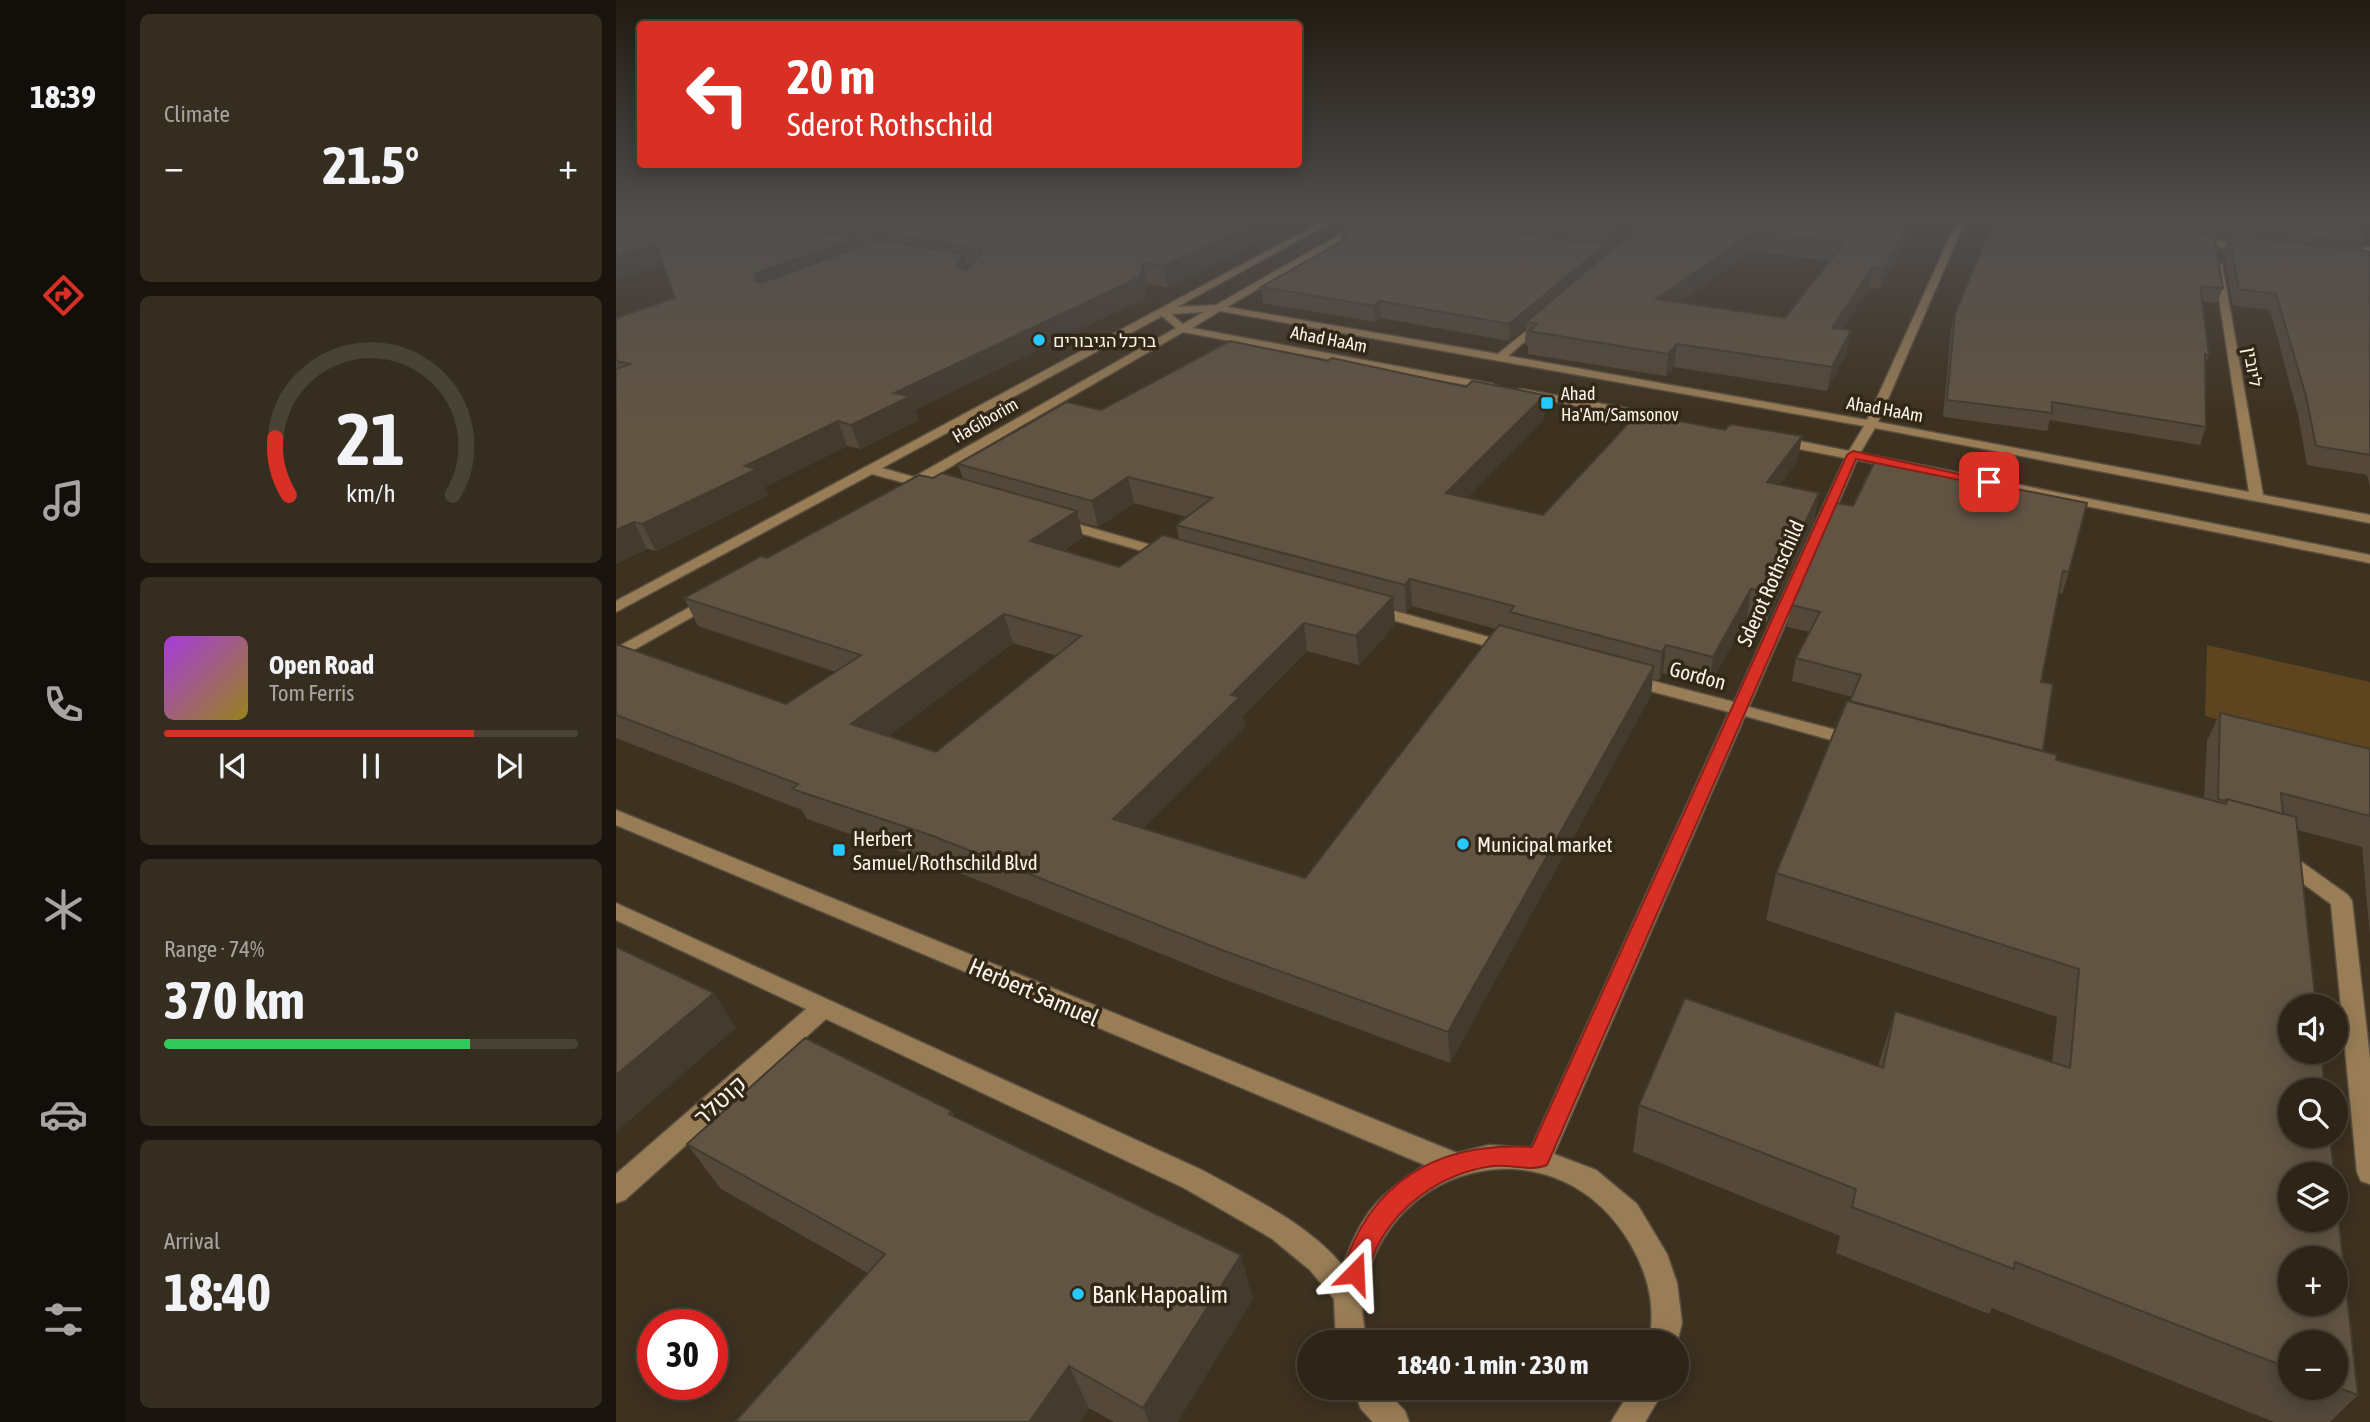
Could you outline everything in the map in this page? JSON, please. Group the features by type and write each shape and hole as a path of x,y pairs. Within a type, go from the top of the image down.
{"street":[{"name":"HaGiborim","path":"616,607 1210,285"},
{"name":"HaGiborim","path":"892,496 1257,285"},
{"name":"Sderot Rothschild","path":"1539,1158 1853,455 1871,424 1929,285"},
{"name":"ליובין","path":"2222,285 2257,497"},
{"name":"Ahad HaAm","path":"1162,311 1218,308 1871,424 2370,519"},
{"path":"1162,311 1183,329"},
{"path":"1500,358 1549,316"},
{"name":"Ahad HaAm","path":"1183,329 1675,421"},
{"path":"1770,439 2370,559"},
{"path":"870,469 956,493"},
{"path":"1047,520 1179,557"},
{"path":"616,655 724,593"},
{"path":"1352,605 1525,652"},
{"name":"Gordon","path":"1619,677 1873,746"},
{"name":"Herbert Samuel","path":"616,817 1453,1164"},
{"path":"2260,852 2286,859 2341,901 2370,1172"},
{"path":"616,911 1193,1180 1282,1229 1320,1259 1349,1295"},
{"name":"קוטלר","path":"616,1191 823,1008"},
{"path":"1350,1330 1349,1295 1361,1251 1384,1214 1414,1185 1453,1164 1495,1155 1539,1158 1581,1173 1619,1201 1647,1238 1665,1285 1664,1330"},
{"path":"1374,1400 1394,1422"},
{"path":"1626,1422 1642,1400"}],"shaded area":[{"path":"2207,645 2370,682 2370,757 2205,716"}],"building":[{"path":"671,285 1122,285 894,393 911,396 851,425 838,421 745,466 757,469 642,524 634,522 616,530 616,369 630,364 616,361 616,318 675,298"},
{"path":"1556,285 1509,324 1380,301 1374,306 1261,287"},
{"path":"1569,285 1676,285 1656,299 1785,318 1811,285 1861,285 1832,328 1851,330 1832,367 1677,344 1668,354 1529,331 1537,324 1526,322"},
{"path":"1967,285 2223,285 2223,288 2200,286 2209,355 2205,354 2206,427 2052,402 2052,413 1947,400 1955,314"},
{"path":"2238,285 2370,285 2370,455 2316,446 2306,396 2276,294 2239,289"},
{"path":"1230,341 1327,361 1332,358 1466,387 1472,381 1545,395 1446,493 1543,515 1638,413 1725,430 1730,424 1802,436 1767,482 1819,493 1772,594 1751,589 1713,657 1666,645 1662,652 1510,612 1514,606 1410,579 1405,585 1176,525 1212,498 1128,477 1092,501 958,464 1067,402 1101,410"},
{"path":"1875,461 2087,503 2069,572 2063,571 2041,682 2053,684 2043,751 1850,701 1861,675 1796,658 1820,612 1791,605 1836,503 1853,506"},
{"path":"942,473 1077,511 1030,541 1119,567 1163,535 1393,597 1356,636 1304,623 1231,695 1240,697 1113,819 1305,878 1499,625 1654,666 1448,1032 1219,949 933,836 792,789 798,784 616,715 616,644 786,704 861,655 684,598 761,556 767,558 919,475 933,478","holes":["1004,614 1081,636 936,752 851,724"]},
{"path":"1847,701 2057,755 2056,760 2226,804 2227,799 2296,817 2315,994 2278,994 2278,1064 2322,1064 2324,1078 2278,1078 2278,1148 2331,1148 2333,1162 2278,1162 2278,1232 2340,1232 2342,1246 2278,1246 2278,1316 2348,1316 2348,1304 2358,1395 2348,1391 2348,1330 2278,1330 2278,1364 2015,1262 2014,1269 1852,1207 1856,1189 1639,1105 1685,998 1883,1068 1895,1011 2070,1068 2079,969 1776,873"},
{"path":"2220,713 2370,749 2370,816 2281,793 2283,814 2218,799"},
{"path":"616,947 714,993 616,1075"},
{"path":"805,1038 952,1111 949,1114 1241,1255 1143,1408 1069,1366 1029,1422 735,1422 885,1254 687,1144"}],"place":[{"name":"ברכל הגיבורים","path":"1039,340"},
{"name":"Ahad Ha'Am/Samsonov","path":"1547,403"},
{"name":"Municipal market","path":"1463,844"},
{"name":"Herbert Samuel/Rothschild Blvd","path":"839,850"},
{"name":"Bank Hapoalim","path":"1078,1294"}],"route":[{"path":"1355,1273 1361,1251 1384,1214 1414,1185 1453,1164 1495,1155 1539,1158 1853,455 1989,482"}]}
